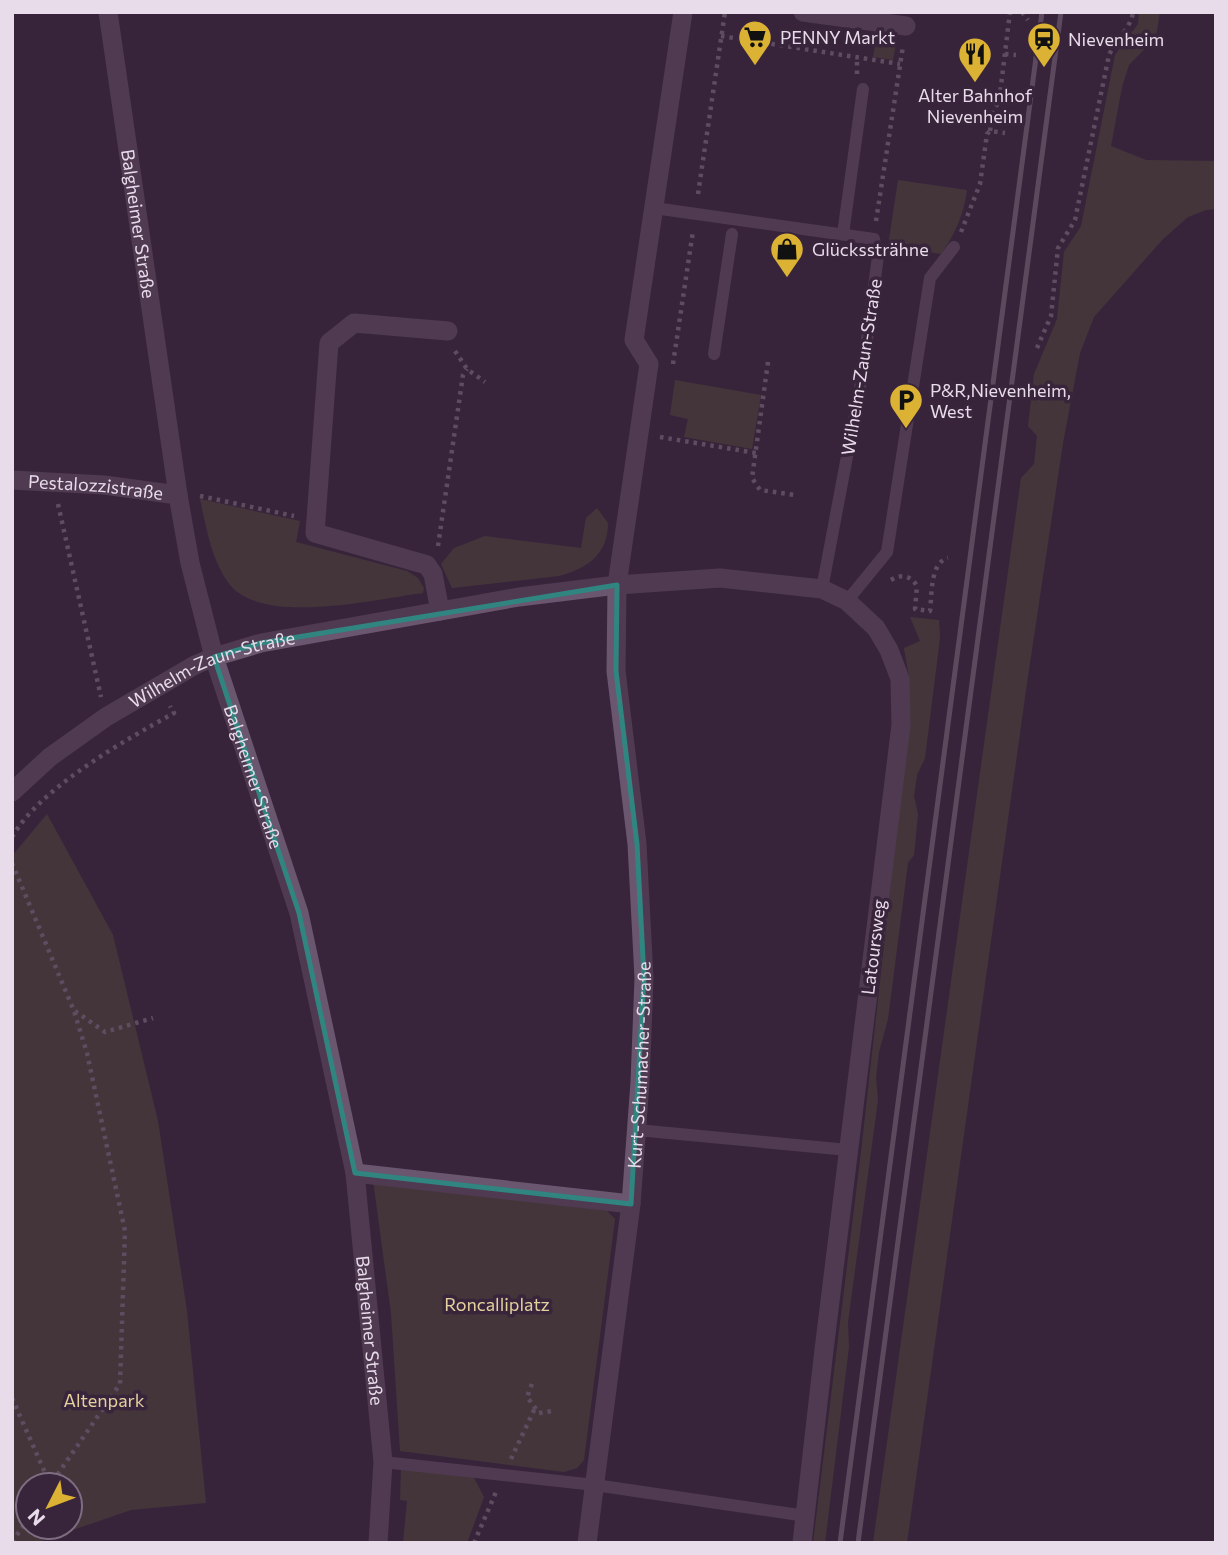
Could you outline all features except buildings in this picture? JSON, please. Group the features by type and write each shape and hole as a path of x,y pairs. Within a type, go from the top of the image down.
{"street":[{"name":"Balgheimer Straße","path":"108,12 190,563 214,657 299,913 355,1173 383,1462 378,1543"},
{"path":"617,584 649,365 634,340 683,12"},
{"path":"803,12 906,26"},
{"path":"440,611 433,574 426,565 315,533 330,343 354,323 448,331"},
{"name":"Pestalozzistraße","path":"12,480 104,485 178,493"},
{"name":"Latoursweg","path":"617,584 720,578 822,589 847,601 876,628 889,650 900,679 901,725 802,1543"},
{"name":"Wilhelm-Zaun-Straße","path":"12,792 76,737 195,665 214,657 261,643 440,611 617,584"},
{"name":"Kurt-Schumacher-Straße","path":"587,1543 631,1204 644,978 637,844 616,671 617,584"},
{"path":"355,1173 631,1204"}],"lane":[{"path":"843,234 863,89"},
{"path":"654,208 874,239"},
{"path":"714,354 732,233"},
{"name":"Wilhelm-Zaun-Straße","path":"822,589 862,377 878,256 874,239"},
{"path":"847,601 887,552 930,278 956,243"},
{"path":"637,1130 848,1150"},
{"path":"383,1462 595,1485 806,1516"}],"path":[{"path":"956,243 980,184 987,134 990,131 993,110 999,102 1010,12"},
{"path":"1022,12 1028,20"},
{"path":"1037,348 1051,316 1058,248 1075,220 1109,55 1132,21 1133,12"},
{"path":"874,239 906,26"},
{"path":"721,36 900,64"},
{"path":"1005,54 1016,55"},
{"path":"990,131 1005,133"},
{"path":"448,331 456,355 467,369 485,382"},
{"path":"768,362 752,478 760,490 794,495"},
{"path":"426,565 440,542 463,375 467,369"},
{"path":"639,434 756,453"},
{"path":"54,482 98,686"},
{"path":"178,493 316,521"},
{"path":"874,567 891,580 902,576 910,578 917,586 915,609 930,611 937,565 948,558"},
{"path":"12,837 20,823 41,802 84,768 174,713 159,686"},
{"path":"12,863 74,1011 88,1053 125,1231 120,1384 59,1471"},
{"path":"74,1011 106,1031 153,1018"},
{"path":"532,1384 527,1397 535,1408 539,1413 552,1411"},
{"path":"12,1398 44,1471"},
{"path":"474,1543 535,1408"}],"highlighted area":[{"path":"617,585 616,671 637,844 644,978 631,1204 355,1173 299,913 214,657 261,643"}],"green space":[{"path":"1139,12 1160,12 1156,37 1129,65 1111,146 1146,160 1216,161 1216,209 1188,217 1163,239 1094,317 1080,353 1063,443 1027,683 907,1543 873,1543 1021,478 1034,464 1037,436 1028,426 1034,374 1057,319 1064,252 1081,226 1115,55 1138,24"},
{"path":"877,35 897,38 893,60 873,57"},
{"path":"898,180 967,190 958,224 941,254 888,246"},
{"path":"675,380 761,395 752,449 684,437 688,419 670,415"},
{"path":"200,499 300,521 296,542 407,571 418,578 424,588 423,593 319,607 264,604 242,595 227,581 217,562"},
{"path":"597,508 608,523 604,543 587,564 569,573 452,588 441,564 454,548 485,536 581,548 586,518"},
{"path":"910,617 939,620 940,638 925,758 917,775 914,796 918,814 914,855 908,863 888,1019 879,1052 876,1078 878,1100 848,1322 849,1347 825,1543 813,1543 861,1152 908,731 909,677 904,648 920,641"},
{"name":"Altenpark","path":"47,814 113,935 158,1121 187,1311 206,1503 131,1510 84,1526 84,1471 14,1471 14,1541 41,1541 12,1543 12,856"},
{"name":"Roncalliplatz","path":"373,1180 607,1211 615,1219 584,1460 577,1468 564,1472 400,1451 391,1313"},
{"path":"401,1469 465,1473 474,1478 484,1497 467,1543 403,1543 407,1501 400,1500"}],"railway":[{"path":"840,1543 1042,12"},
{"path":"858,1543 1061,12"}],"place":[{"name":"PENNY Markt","path":"755,67"},
{"name":"Nievenheim","path":"1044,69"},
{"name":"Alter Bahnhof Nievenheim","path":"975,84"},
{"name":"Glückssträhne","path":"787,279"},
{"name":"P&R,Nievenheim, West","path":"906,430"}]}
